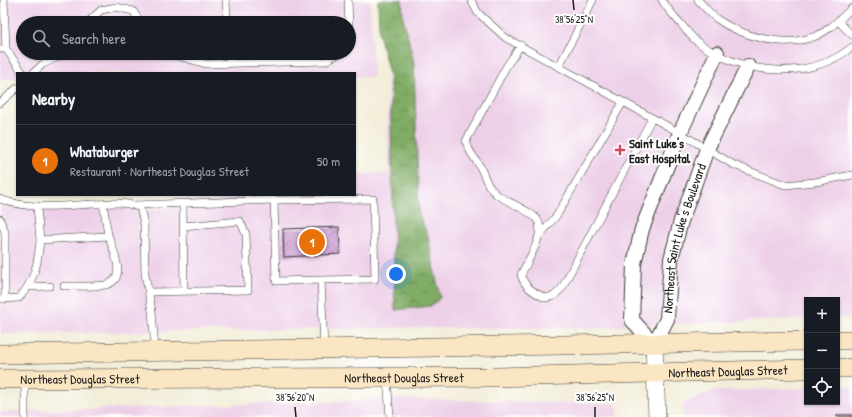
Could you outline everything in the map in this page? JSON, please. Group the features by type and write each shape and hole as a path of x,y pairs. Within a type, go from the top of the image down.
{"main road":[{"path":"840,340 852,340"},
{"name":"Northeast Douglas Street","path":"0,354 804,341"},
{"path":"840,368 852,368"},
{"name":"Northeast Douglas Street","path":"0,379 513,377 804,369"}],"street":[{"path":"657,417 654,344 632,320 634,264 642,229 680,133 717,53"},
{"name":"Northeast Saint Luke's Boulevard","path":"654,344 667,319 671,259 681,221 707,149 748,66"}],"lane":[{"path":"4,0 3,49 22,72"},
{"path":"226,0 227,16"},
{"path":"348,0 349,16"},
{"path":"471,0 478,13 493,29 506,38 680,133 734,165 785,185 815,182 852,175"},
{"path":"559,66 592,0"},
{"path":"662,0 666,7 695,39 717,53 748,66 778,70 812,67 830,61 852,47"},
{"path":"698,0 718,19 752,36 786,42 811,38 838,21 852,8"},
{"path":"95,16 101,10 116,7 133,11 136,16"},
{"path":"838,21 852,35"},
{"path":"521,45 506,67 466,142 469,152 482,169 486,184 497,195 534,216 539,222 540,235"},
{"path":"34,72 43,64 51,60"},
{"path":"192,60 206,64 327,60"},
{"path":"0,103 16,89"},
{"path":"623,102 557,215 540,235 521,275 524,284 545,298 554,296 562,288 652,118"},
{"path":"134,205 182,203 228,198 274,200 373,198 375,279 276,280 274,200"},
{"path":"0,200 12,204 37,206 127,203 140,208 144,224 145,274 150,292 155,351"},
{"path":"182,203 184,291"},
{"path":"64,286 106,285 113,280 118,273 117,257 108,236 103,204"},
{"path":"0,219 5,232 2,299 19,298 28,287 37,266 40,240 37,206"},
{"path":"150,292 248,290 246,234 240,221 183,226"},
{"path":"40,240 108,236"},
{"path":"321,280 324,348"},
{"path":"28,287 50,286"},
{"path":"387,377 390,417"},
{"path":"24,379 25,417"}],"shaded area":[{"path":"0,0 370,0 373,77 356,77 356,72 16,72 16,78 0,79"},
{"name":"Saint Luke's East Hospital","path":"386,0 852,0 852,318 840,318 840,297 804,297 804,319 587,328 391,328 0,334 0,206 164,209 199,196 356,196 356,174 389,173"},
{"path":"840,387 852,387 852,417 683,417 683,403 714,391 804,388 804,405 840,405"},
{"path":"403,399 617,404 618,417 0,417 0,412"}],"green space":[{"path":"378,0 402,0 403,17 414,63 419,214 428,237 440,298 431,306 395,310 390,78 379,34"}],"building":[{"path":"339,227 340,254 284,257 283,229"},
{"path":"837,415 852,415 852,417 837,417"}],"place":[{"name":"Saint Luke's East Hospital","path":"620,150"},
{"name":"Whataburger","path":"312,242"}]}
